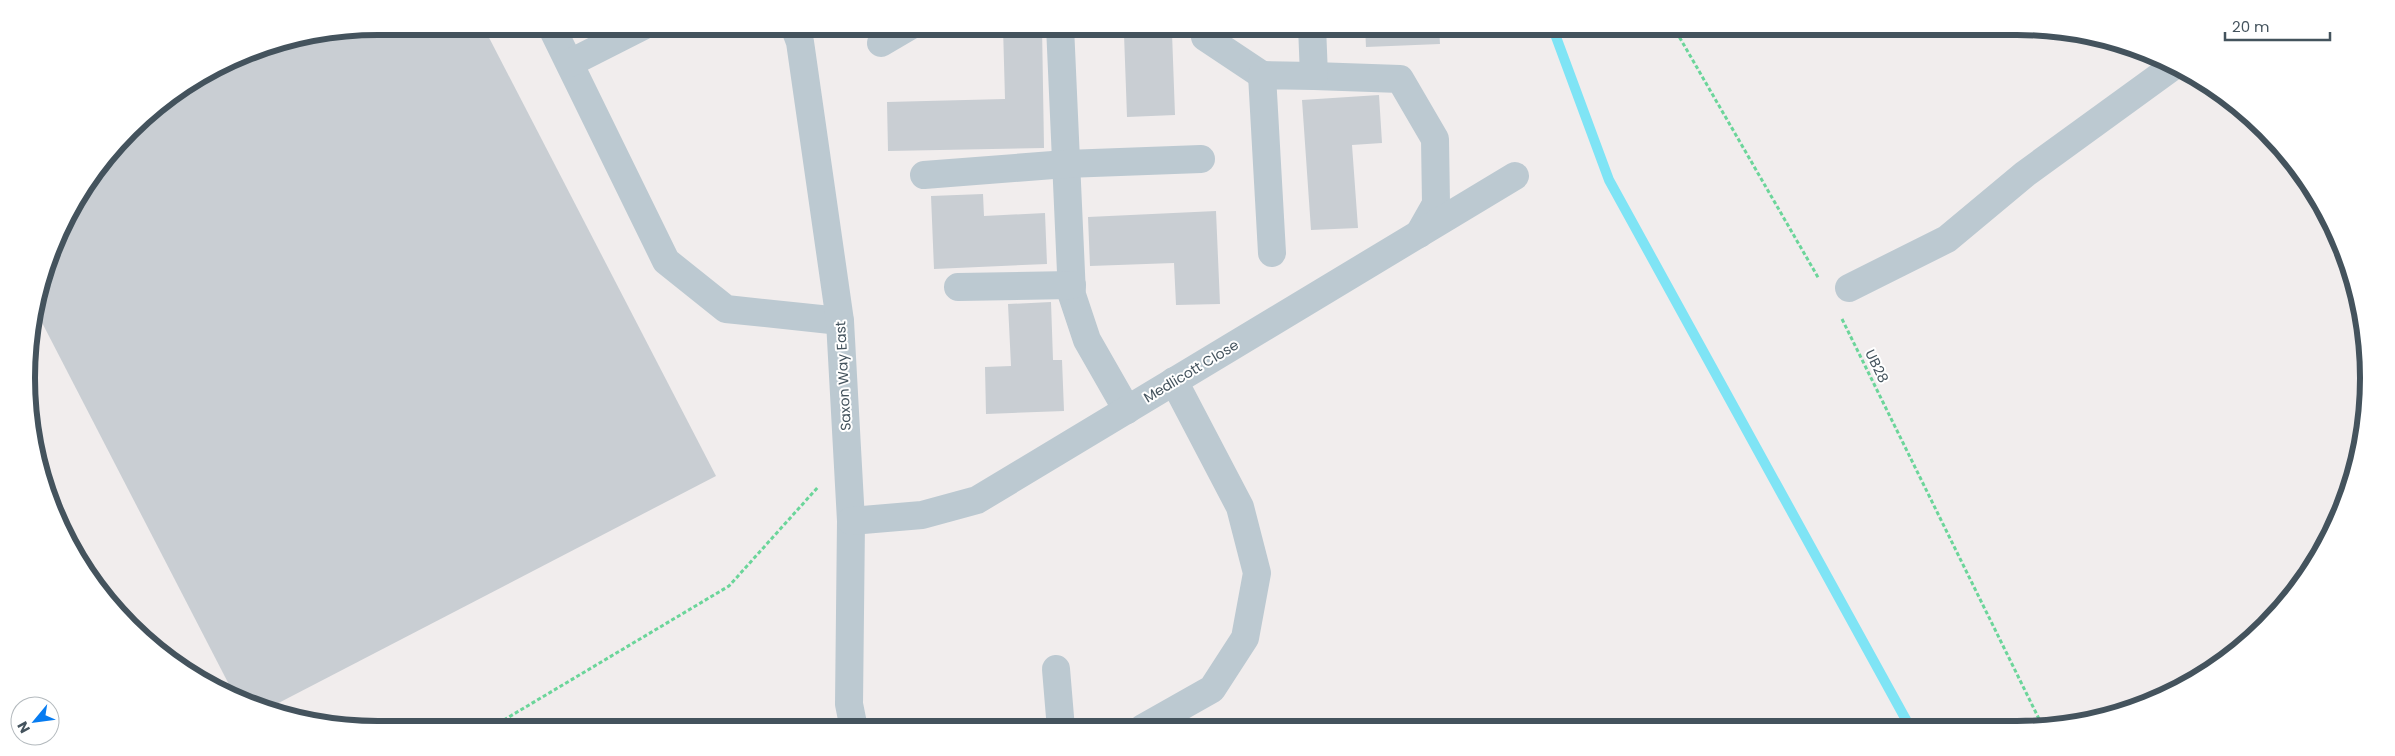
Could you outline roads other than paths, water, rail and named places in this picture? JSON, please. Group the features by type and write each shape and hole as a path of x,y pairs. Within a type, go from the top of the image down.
{"street":[{"path":"556,35 666,261 726,309 840,321"},
{"path":"570,63 624,35"},
{"name":"Saxon Way East","path":"797,35 800,42 840,321 851,521 850,704 853,721"},
{"path":"881,43 895,35"},
{"path":"1060,35 1072,295 1087,340 1127,410"},
{"path":"1205,35 1262,74 1400,79 1435,139 1436,204 1419,234"},
{"path":"1312,35 1314,76"},
{"path":"1850,288 1947,239 2025,174 2168,70"},
{"path":"1262,74 1272,253"},
{"path":"924,174 1066,164 1201,159"},
{"name":"Medlicott Close","path":"851,521 922,515 977,500 1515,176"},
{"path":"958,288 1072,285"},
{"path":"1155,721 1212,689 1245,638 1257,573 1240,506 1174,381"},
{"path":"1056,669 1060,721"}],"waterway":[{"path":"1555,35 1609,180 1907,721"}]}
